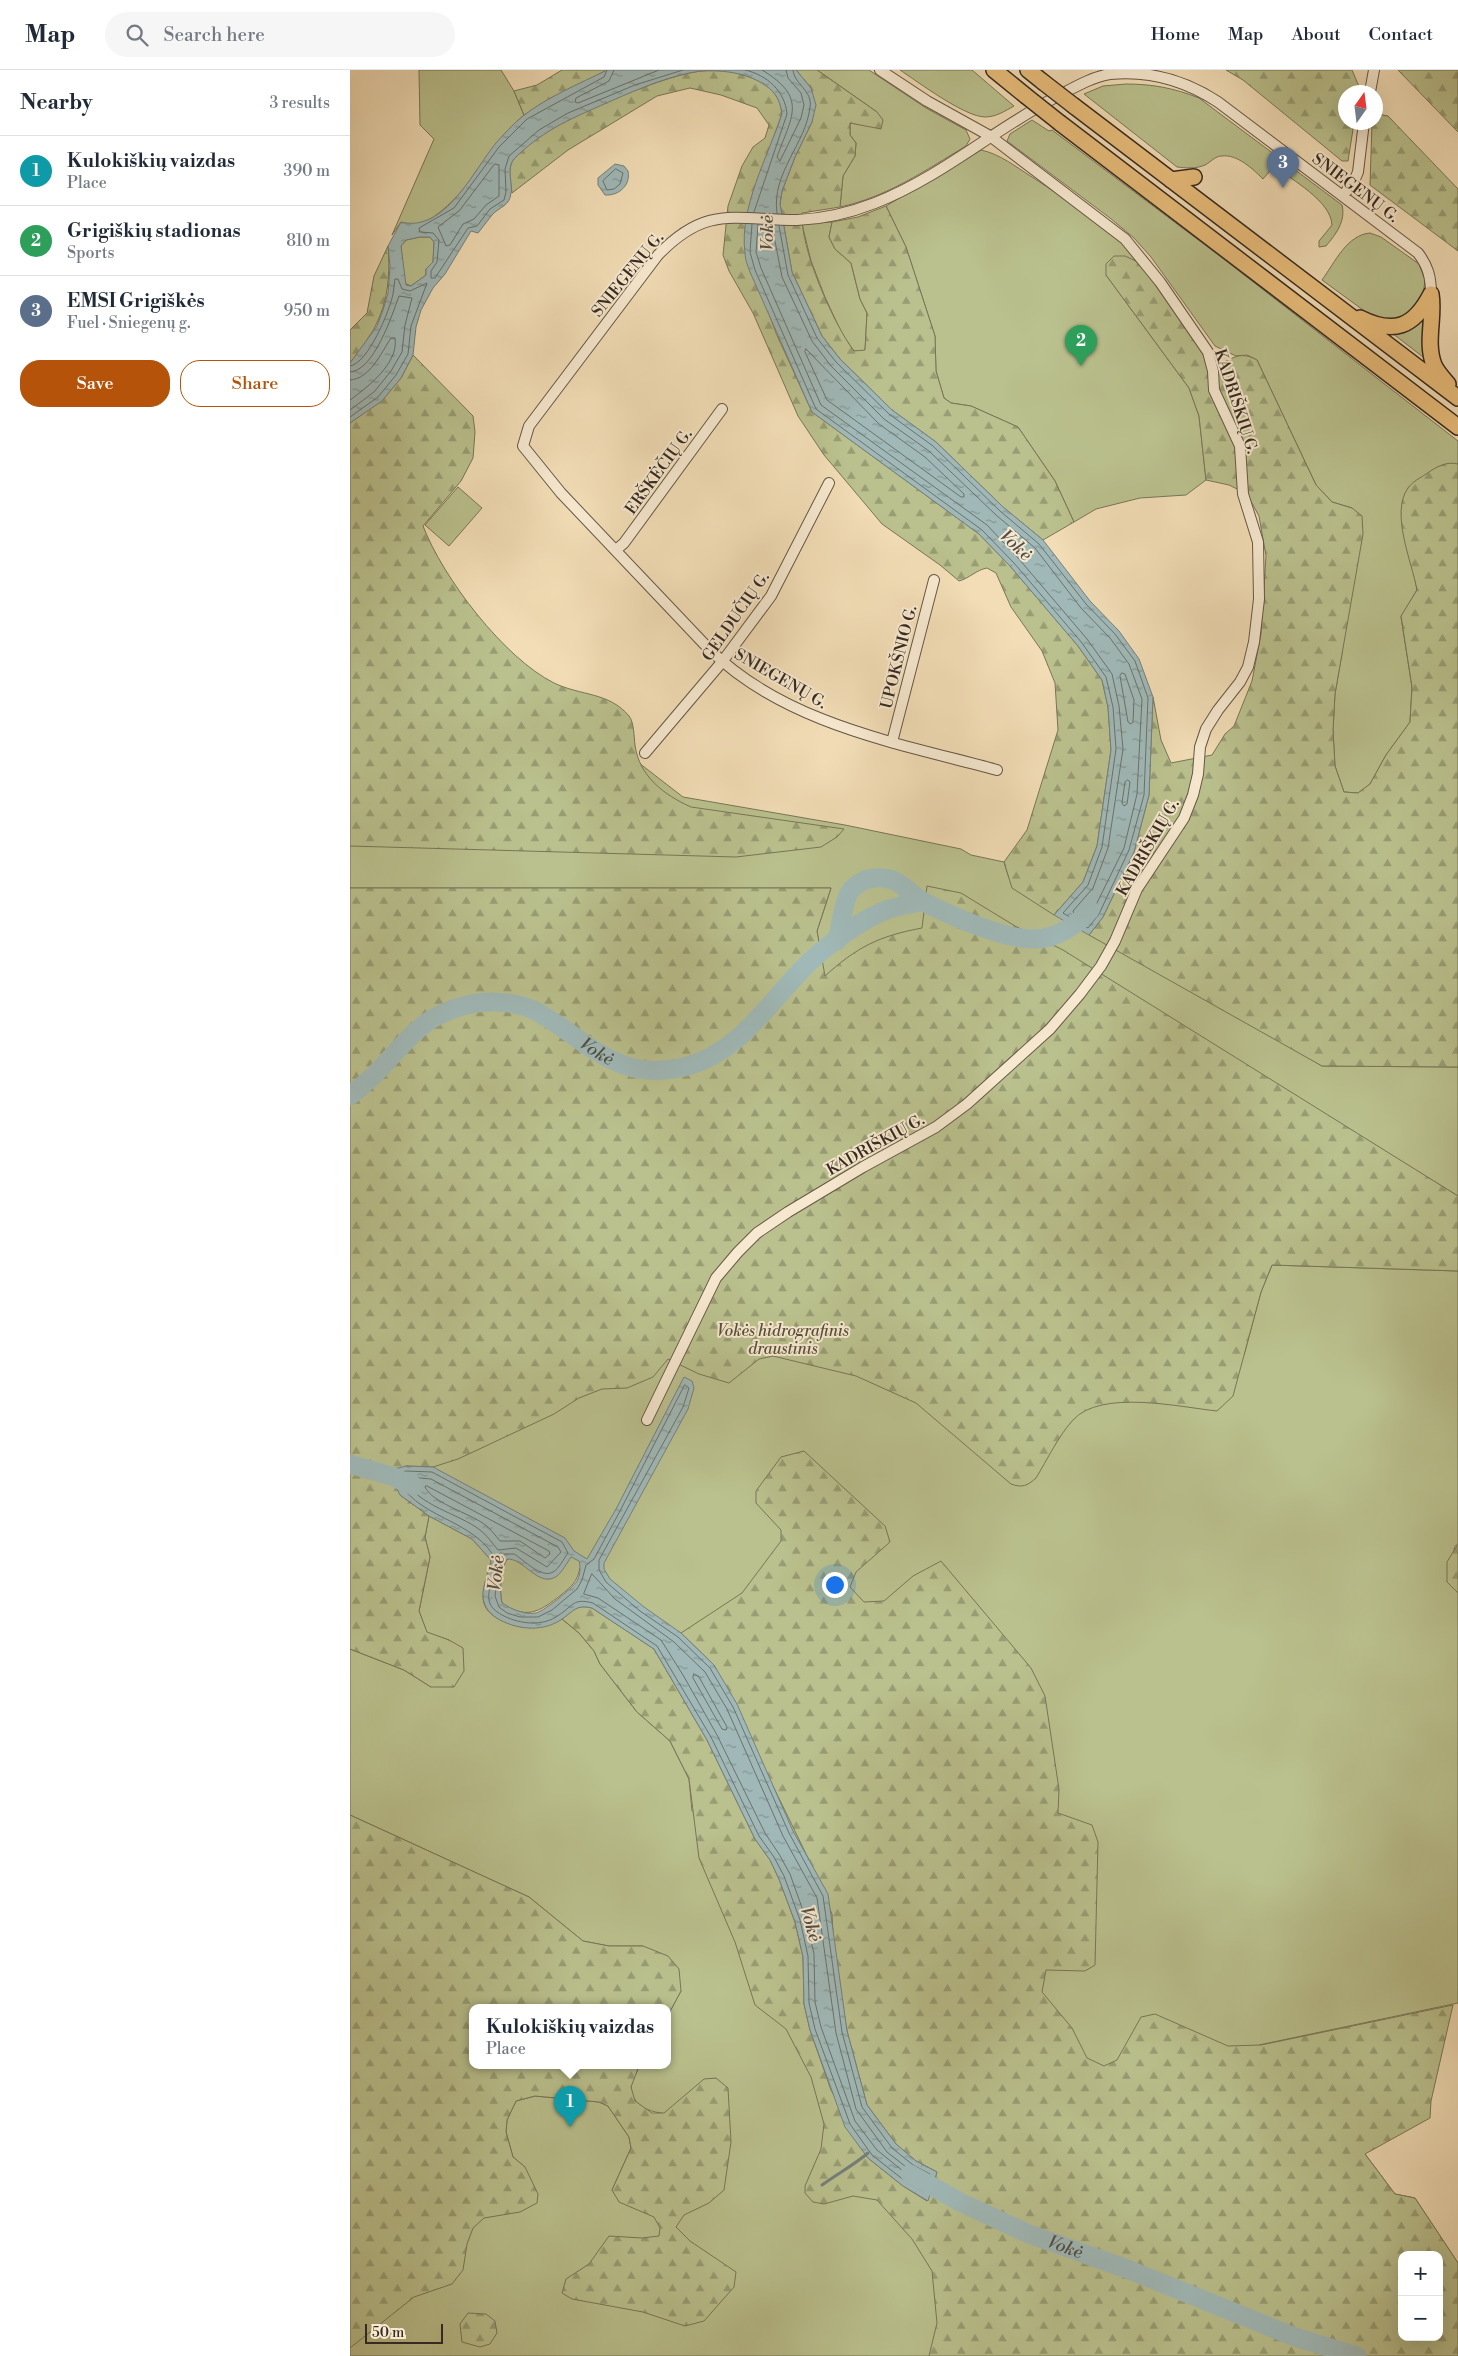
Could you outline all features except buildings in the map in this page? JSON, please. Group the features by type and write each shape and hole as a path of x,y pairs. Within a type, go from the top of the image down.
{"highway":[{"path":"994,70 1060,123 1458,427"},
{"path":"1028,70 1458,398"},
{"path":"1171,180 1194,177"},
{"path":"1338,307 1379,325 1387,327 1398,326 1416,317 1431,294"},
{"path":"1431,294 1433,303 1431,352 1435,366 1458,398"}],"street":[{"name":"KADRIŠKIŲ G.","path":"647,1420 716,1278 757,1233 788,1212 936,1127 959,1110 1050,1029 1080,994 1101,966 1115,941 1137,889 1184,818 1193,796 1198,774 1200,747 1206,729 1240,682 1248,667 1254,642 1259,599 1258,542 1243,494 1240,446 1214,390 1213,371 1208,352 1160,282 1125,239 990,136 927,101 880,70"},
{"path":"1371,85 1374,70"},
{"name":"SNIEGENŲ G.","path":"997,770 841,727 806,713 722,662 561,493 523,446 529,426 658,255 677,236 695,226 721,217 799,220 839,213 874,203 910,187 1018,118 1093,78 1110,74 1152,75 1175,79 1197,88 1211,97 1418,253 1426,263 1432,278 1431,294"},
{"path":"1343,196 1355,180 1358,172 1363,130"},
{"name":"ERŠKĖČIŲ G.","path":"616,550 668,484 722,409"},
{"name":"GELDUČIŲ G.","path":"645,753 722,662 771,596 829,482"},
{"name":"UPOKŠNIO G.","path":"892,742 934,580"}],"green space":[{"path":"419,70 501,70 514,91 524,115 512,126 468,184 440,212 426,221 413,225 401,222 392,235 434,139 420,125"},
{"path":"562,70 607,70 524,115 514,91 537,85"},
{"path":"724,70 744,75 762,83 769,88 780,103 782,114 751,199 745,230 765,303 776,333 812,412 979,534 1010,566 1078,646 1102,680 1108,707 1111,750 1097,846 1083,882 1054,915 1012,888 1004,862 1027,830 1058,730 1055,683 1042,651 1011,607 996,573 987,568 959,581 940,565 882,524 824,455 798,416 753,313 729,271 723,255 728,206 742,166 753,147 765,138 769,125 757,108 721,95 690,88 657,96 568,150 512,193 510,171 513,159 525,146 545,132 600,104 658,82 701,71"},
{"path":"796,70 817,70 877,112 883,120 881,129 850,123 850,135 856,143 855,156 843,176 840,207 802,213 806,245 812,265 837,323 854,351 865,350 867,313 860,299 851,263 835,249 829,237 832,222 858,217 886,206 906,247 935,336 936,371 944,398 951,403 971,406 1018,427 1055,481 1074,522 1043,540 1003,507 936,442 892,410 840,359 822,336 792,272 780,204 782,191 795,157 812,122 811,88"},
{"path":"817,70 869,70 926,108 966,130 970,139 966,146 906,182 874,197 840,207 843,176 855,156 856,143 850,135 850,123 864,125 877,112"},
{"path":"900,70 972,70 1014,106 993,116 976,115 942,98"},
{"path":"1226,70 1352,70 1358,85 1338,85 1338,130 1353,130 1348,161 1342,161 1243,80"},
{"path":"1398,70 1458,70 1458,132"},
{"path":"1126,84 1163,87 1199,98 1342,205 1343,216 1333,237 1326,246 1319,247 1319,241 1332,225 1330,216 1318,199 1274,166 1263,179 1244,163 1228,156 1217,157 1198,167 1177,167 1084,94 1103,86"},
{"path":"1383,115 1388,116 1458,189 1458,251 1370,185 1372,130 1383,130"},
{"path":"1032,120 1049,131 1052,130 1221,257 1458,441 1458,464 1413,569 1417,590 1401,617 1412,687 1410,722 1386,755 1370,784 1358,793 1344,792 1335,766 1333,730 1335,694 1342,653 1352,508 1332,502 1316,485 1257,360 1247,355 1236,356 1215,346 1151,257 1134,238 1007,141 1010,134"},
{"path":"981,150 1008,161 1075,206 1116,238 1140,263 1106,275 1189,388 1199,416 1206,480 1186,495 1140,498 1096,509 1074,522 1055,481 1018,427 971,406 951,403 944,398 936,371 935,336 906,247 886,206"},
{"path":"832,222 829,237 835,249 851,263 860,299 867,313 865,351 854,351 842,334 811,261 802,224"},
{"path":"1370,233 1381,237 1419,264 1425,280 1423,297 1403,321 1374,318 1322,280 1348,244 1362,235"},
{"path":"430,237 434,242 433,262 426,269 426,275 411,286 404,283 401,246 406,240"},
{"path":"388,246 388,279 383,309 370,336 350,363 350,330 367,313 374,276"},
{"path":"1114,256 1125,256 1140,263 1197,343 1209,364 1222,363 1237,356 1257,360 1316,485 1332,502 1352,508 1362,516 1363,534 1335,694 1333,730 1335,766 1344,792 1358,793 1370,784 1386,755 1410,722 1412,687 1401,616 1417,590 1404,538 1401,511 1403,498 1408,488 1416,480 1441,465 1458,464 1458,1067 1322,1066 1089,935 1103,917 1134,852 1149,795 1153,697 1161,740 1171,763 1212,755 1225,734 1234,726 1252,681 1261,634 1266,556 1259,516 1247,494 1229,485 1206,480 1199,416 1189,388 1106,275 1106,264"},
{"path":"1428,312 1427,360 1392,333"},
{"path":"413,355 473,416 475,432 473,458 461,481 423,526 432,547 445,569 477,615 515,655 535,671 554,683 604,698 621,708 632,722 637,756 647,775 671,797 691,807 844,829 837,837 821,847 736,857 350,846 350,423 382,400 401,378"},
{"path":"458,487 482,508 449,546 425,525"},
{"name":"Vokės hidrografinis draustinis","path":"617,746 683,797 845,825 961,849 971,855 1004,862 1009,878 1322,1066 1458,1067 1458,1196 1249,1068 1244,1355 1261,1292 1272,1265 1458,1271 1458,1544 1455,1546 1447,1582 1458,1593 1458,2003 1259,2045 1365,2154 1395,2194 1415,2198 1458,2263 1458,2356 350,2356 350,2178 525,2167 513,2157 506,2132 507,2120 516,2101 535,2096 599,2102 608,2106 629,2137 631,2148 612,2190 662,2113 647,2109 638,2103 634,2099 631,2086 638,2069 671,2069 671,2009 681,1991 643,1946 609,1946 583,1941 529,1897 350,1815 350,1649 404,1670 431,1687 449,1640 427,1633 419,1611 430,1557 425,1537 429,1516 472,1539 491,1560 483,1601 487,1610 493,1615 507,1623 530,1628 546,1626 562,1619 579,1633 637,1712 670,1741 689,1779 692,1811 778,1826 580,1568 576,1580 571,1586 546,1606 533,1612 519,1611 511,1608 502,1603 501,1592 502,1574 507,1559 513,1558 556,1576 568,1561 412,1478 822,961 817,931 831,888 350,888 350,788"},
{"path":"927,886 961,893 1015,926 1063,950 1458,1196 1458,1271 1272,1265 1261,1292 1233,1396 1217,1411 1141,1402 1121,1402 1102,1405 1086,1411 1068,1426 1036,1478 1021,1486 1011,1484 916,1403 856,1376 773,1356 759,1359 729,1383 699,1374 668,1359 653,1377 627,1388 602,1389 579,1398 554,1414 458,1459 433,1467 406,1466 400,1495 429,1516 425,1537 430,1557 419,1611 427,1632 449,1640 463,1648 464,1671 454,1687 431,1687 404,1670 350,1649 350,888 831,888 817,931 825,976 848,957 869,944 893,935 922,928"},
{"path":"804,1451 885,1526 890,1542 856,1572 850,1587 864,1602 884,1601 913,1576 941,1561 1031,1668 1045,1696 1059,1789 1058,1813 1092,1825 1098,1842 1095,1965 1085,1971 1046,1970 1042,1992 1072,2028 1087,2058 1104,2066 1117,2060 1141,2017 1155,2014 1228,2046 1261,2045 1453,2005 1431,2101 1430,2118 1365,2154 1395,2194 1415,2198 1458,2263 1458,2356 929,2356 937,2323 932,2271 912,2239 877,2200 853,2196 824,2204 813,2202 805,2193 805,2186 821,2149 824,2124 811,2077 786,2029 755,2005 735,1942 699,1858 689,1779 670,1741 637,1712 600,1664 594,1651 579,1633 562,1619 579,1607 592,1608 654,1649 707,1740 755,1839 770,1860 779,1879 795,1922 803,1957 804,2004 810,2030 831,2090 868,2158 903,2186 927,2201 937,2172 916,2161 896,2144 867,2105 847,2031 834,1951 832,1914 810,1862 714,1665 681,1633 742,1593 781,1541 781,1530 756,1503 756,1491 781,1457"},
{"path":"1458,1544 1458,1593 1447,1582 1447,1562"},
{"path":"350,1815 529,1897 583,1941 609,1946 643,1946 668,1956 679,1969 681,1991 671,2009 671,2004 469,2004 469,2069 638,2069 631,2087 635,2101 652,2113 664,2113 704,2079 716,2078 728,2088 731,2142 724,2190 709,2203 684,2215 676,2227 690,2241 736,2272 734,2287 704,2321 685,2326 643,2312 572,2299 562,2293 566,2279 589,2264 609,2236 642,2238 659,2236 660,2228 654,2217 619,2202 612,2190 631,2148 629,2137 608,2106 599,2102 535,2096 516,2101 507,2120 506,2132 513,2157 525,2167 538,2194 537,2203 520,2212 484,2218 473,2228 467,2244 463,2270 452,2284 414,2297 350,2348"},
{"path":"468,2313 486,2314 495,2321 497,2333 490,2344 480,2347 462,2342 460,2324"}],"water":[{"path":"607,70 797,71 811,88 816,105 812,122 795,157 782,191 780,204 792,272 822,336 840,359 892,410 936,442 1003,507 1043,540 1090,601 1119,631 1139,659 1153,697 1149,795 1134,852 1103,917 1089,935 1054,915 1083,882 1097,846 1111,750 1108,707 1102,680 1078,646 1010,566 979,534 812,412 750,272 745,256 744,236 750,200 782,114 778,99 773,91 765,85 746,76 724,71 689,73 666,79 611,101 572,119 538,138 516,157 511,165 509,201 492,215 478,233 471,231 445,274 433,288 421,310 416,327 413,355 401,378 382,401 350,423 350,363 377,326 383,310 388,293 390,266 388,246 401,222 417,223 431,218 444,209 456,197 496,143 519,119 553,97","holes":["430,237 434,242 433,262 426,269 426,275 411,286 406,285 401,246 406,240"]},
{"path":"615,164 624,166 628,171 628,181 619,192 605,195 598,185 598,178"},
{"path":"684,1377 692,1381 694,1388 688,1409 604,1563 604,1569 610,1579 644,1607 681,1633 714,1665 737,1704 793,1831 828,1894 847,2031 867,2105 896,2144 916,2161 937,2172 928,2201 903,2186 868,2158 845,2127 810,2030 804,2004 803,1957 795,1922 779,1879 770,1860 755,1839 707,1740 654,1649 592,1608 587,1607 575,1609 555,1623 539,1628 523,1628 497,1618 486,1608 483,1597 491,1560 472,1539 429,1516 400,1495 391,1476 394,1469 406,1466 433,1467 565,1538 574,1551 587,1559 616,1509","holes":["571,1557 579,1561 580,1571 577,1581 564,1594 540,1611 536,1613 522,1612 502,1603 501,1580 507,1559 519,1563 544,1579 557,1576"]}],"waterway":[{"name":"Vokė","path":"837,941 844,906 851,890 873,878 888,879 899,883 924,902 978,926 1009,936 1035,939 1051,937 1072,926 1090,910"},
{"name":"Vokė","path":"350,1096 372,1078 409,1038 426,1023 457,1008 482,1003 507,1003 531,1009 592,1049 625,1066 644,1070 664,1070 688,1066 708,1058 742,1034 816,956 841,936 879,913 922,901"},
{"name":"Vokė","path":"350,1464 391,1476 414,1486"},
{"path":"822,2185 868,2153"},
{"name":"Vokė","path":"910,2174 962,2203 1029,2234 1127,2269 1295,2337 1357,2356"}],"place":[{"name":"EMSI Grigiškės","path":"1283,188"},
{"name":"Grigiškių stadionas","path":"1081,366"},
{"name":"Kulokiškių vaizdas","path":"570,2127"}]}
